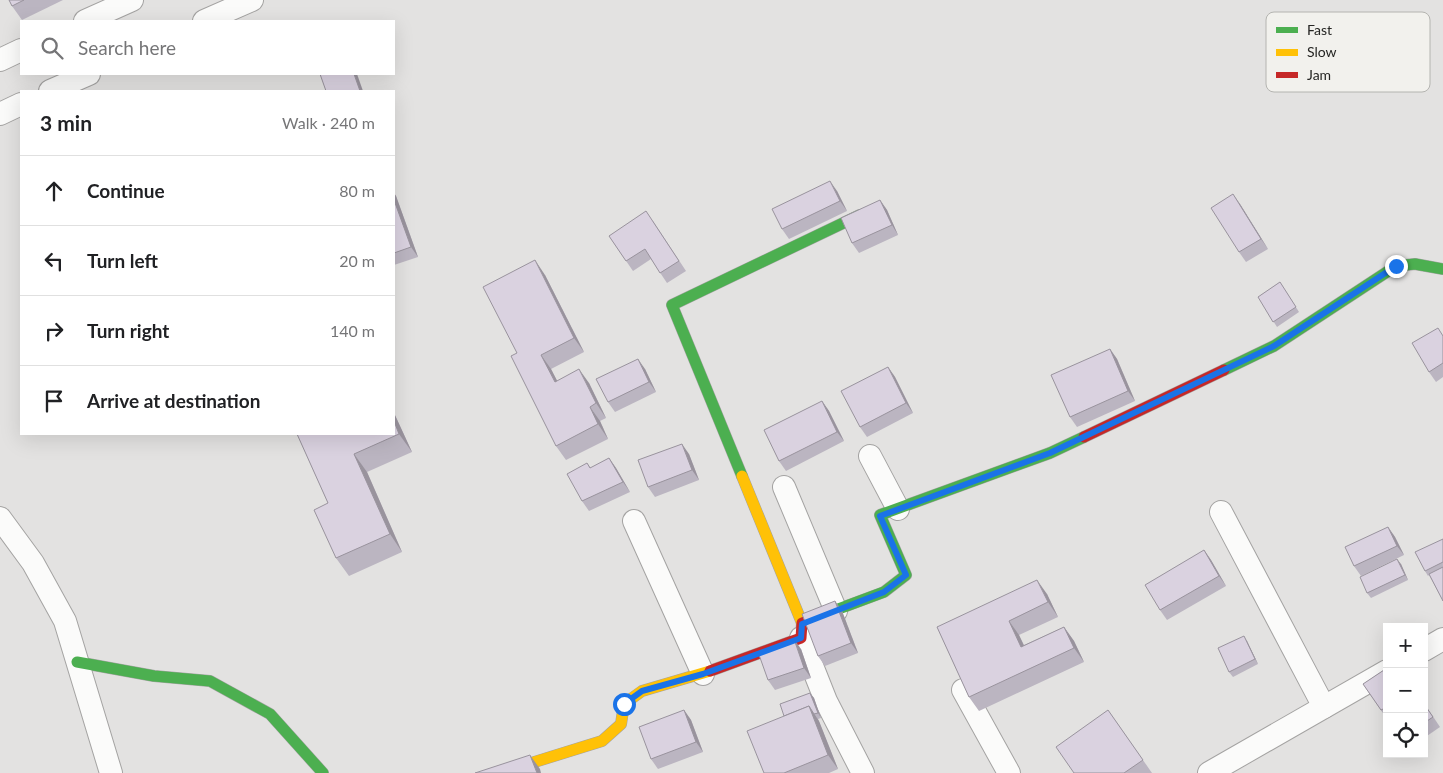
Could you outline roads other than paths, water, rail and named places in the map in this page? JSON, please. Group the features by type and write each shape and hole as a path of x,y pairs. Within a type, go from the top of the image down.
{"street":[{"path":"87,20 132,0"},
{"path":"206,20 246,1"},
{"path":"52,90 87,75"},
{"path":"0,114 20,104"},
{"path":"860,215 672,305 802,631 826,701 863,773"},
{"path":"499,773 550,765 602,740 621,724 624,704 642,691 703,674 802,631 836,611 884,592 906,575 880,516 1050,453 1274,346 1396,266 1415,264 1443,269"},
{"path":"870,456 898,509"},
{"path":"784,487 836,611"},
{"path":"1221,512 1324,707"},
{"path":"0,518 32,563 65,621 111,773"},
{"path":"634,521 703,674"},
{"path":"1428,648 1443,639"},
{"path":"77,662 154,676 210,681 270,714 323,773"},
{"path":"1208,773 1383,673"},
{"path":"963,690 1009,773"}]}
